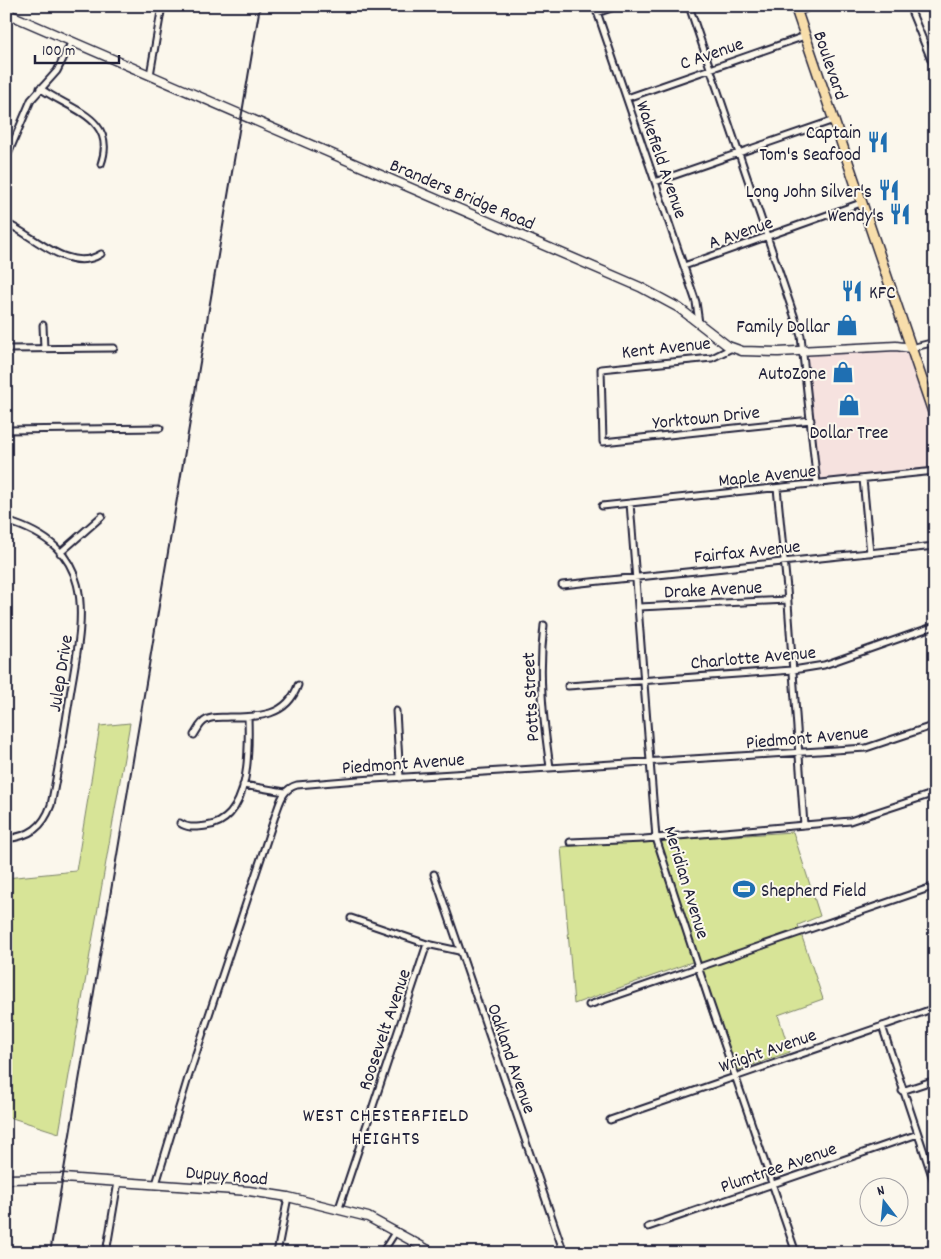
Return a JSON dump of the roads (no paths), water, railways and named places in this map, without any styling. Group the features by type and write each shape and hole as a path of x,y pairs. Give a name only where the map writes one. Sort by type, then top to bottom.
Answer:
{"main road":[{"path":"796,8 808,6"},
{"name":"Boulevard","path":"796,8 935,418"}],"street":[{"path":"150,76 162,6"},
{"name":"Wakefield Avenue","path":"595,6 698,308 699,323"},
{"path":"598,13 618,6"},
{"path":"689,6 799,328 804,350 818,484"},
{"path":"909,6 932,55 935,69"},
{"name":"Branders Bridge Road","path":"6,13 657,295 732,348 750,352 896,346 911,348"},
{"name":"C Avenue","path":"627,98 805,36"},
{"path":"6,159 28,105 40,88 57,71 72,41"},
{"path":"40,88 51,97 85,114 95,122 104,144 101,164"},
{"path":"655,182 834,120"},
{"name":"A Avenue","path":"684,266 861,203"},
{"path":"6,223 52,250 76,260 87,260 101,254"},
{"path":"43,325 44,349"},
{"path":"911,348 935,342"},
{"path":"6,349 114,348"},
{"name":"Kent Avenue","path":"604,442 601,368 712,358 732,348"},
{"name":"Yorktown Drive","path":"604,442 811,420"},
{"path":"6,430 160,428"},
{"name":"Maple Avenue","path":"602,506 935,471"},
{"path":"862,479 870,553"},
{"path":"777,488 788,600 804,825"},
{"name":"Meridian Avenue","path":"630,503 656,838 796,1253"},
{"path":"60,553 102,516"},
{"name":"Julep Drive","path":"6,521 39,534 60,553 77,580 82,616 55,789 48,814 39,827 28,834 6,839"},
{"name":"Fairfax Avenue","path":"562,584 935,546"},
{"name":"Drake Avenue","path":"639,606 788,600"},
{"name":"Potts Street","path":"544,625 540,658 541,705 550,767"},
{"name":"Charlotte Avenue","path":"568,686 793,670 824,665 935,626"},
{"path":"194,735 200,724 212,718 248,717 276,713 282,710 290,701 298,685"},
{"path":"396,711 400,778"},
{"path":"180,823 191,828 223,821 233,809 243,785 249,760 248,717"},
{"name":"Piedmont Avenue","path":"285,792 297,786 400,778 866,748 935,725"},
{"path":"156,1184 188,1078 285,792 243,785"},
{"path":"570,842 656,838 850,821 935,794"},
{"name":"Oakland Avenue","path":"434,874 459,952 564,1253"},
{"path":"589,1005 935,886"},
{"path":"351,918 428,944 459,952"},
{"name":"Roosevelt Avenue","path":"339,1208 428,944"},
{"name":"Wright Avenue","path":"610,1120 935,1008"},
{"path":"882,1026 902,1091 935,1185"},
{"path":"902,1091 935,1080"},
{"name":"Plumtree Avenue","path":"648,1227 918,1134"},
{"name":"Dupuy Road","path":"6,1179 60,1178 156,1184 250,1191 288,1197 339,1208 368,1217 434,1253"},
{"path":"106,1253 118,1182"},
{"path":"277,1253 288,1197"},
{"path":"382,1253 396,1231"},
{"path":"924,1253 935,1249"}],"railway":[{"path":"50,1253 260,6"}],"place":[{"name":"Captain Tom's Seafood","path":"878,142"},
{"name":"Long John Silver's","path":"889,190"},
{"name":"Wendy's","path":"900,214"},
{"name":"KFC","path":"852,291"},
{"name":"Family Dollar","path":"847,325"},
{"name":"AutoZone","path":"843,372"},
{"name":"Dollar Tree","path":"849,405"},
{"name":"Shepherd Field","path":"744,889"}],"district":[{"name":"WEST CHESTERFIELD HEIGHTS","path":"386,1126"}]}
